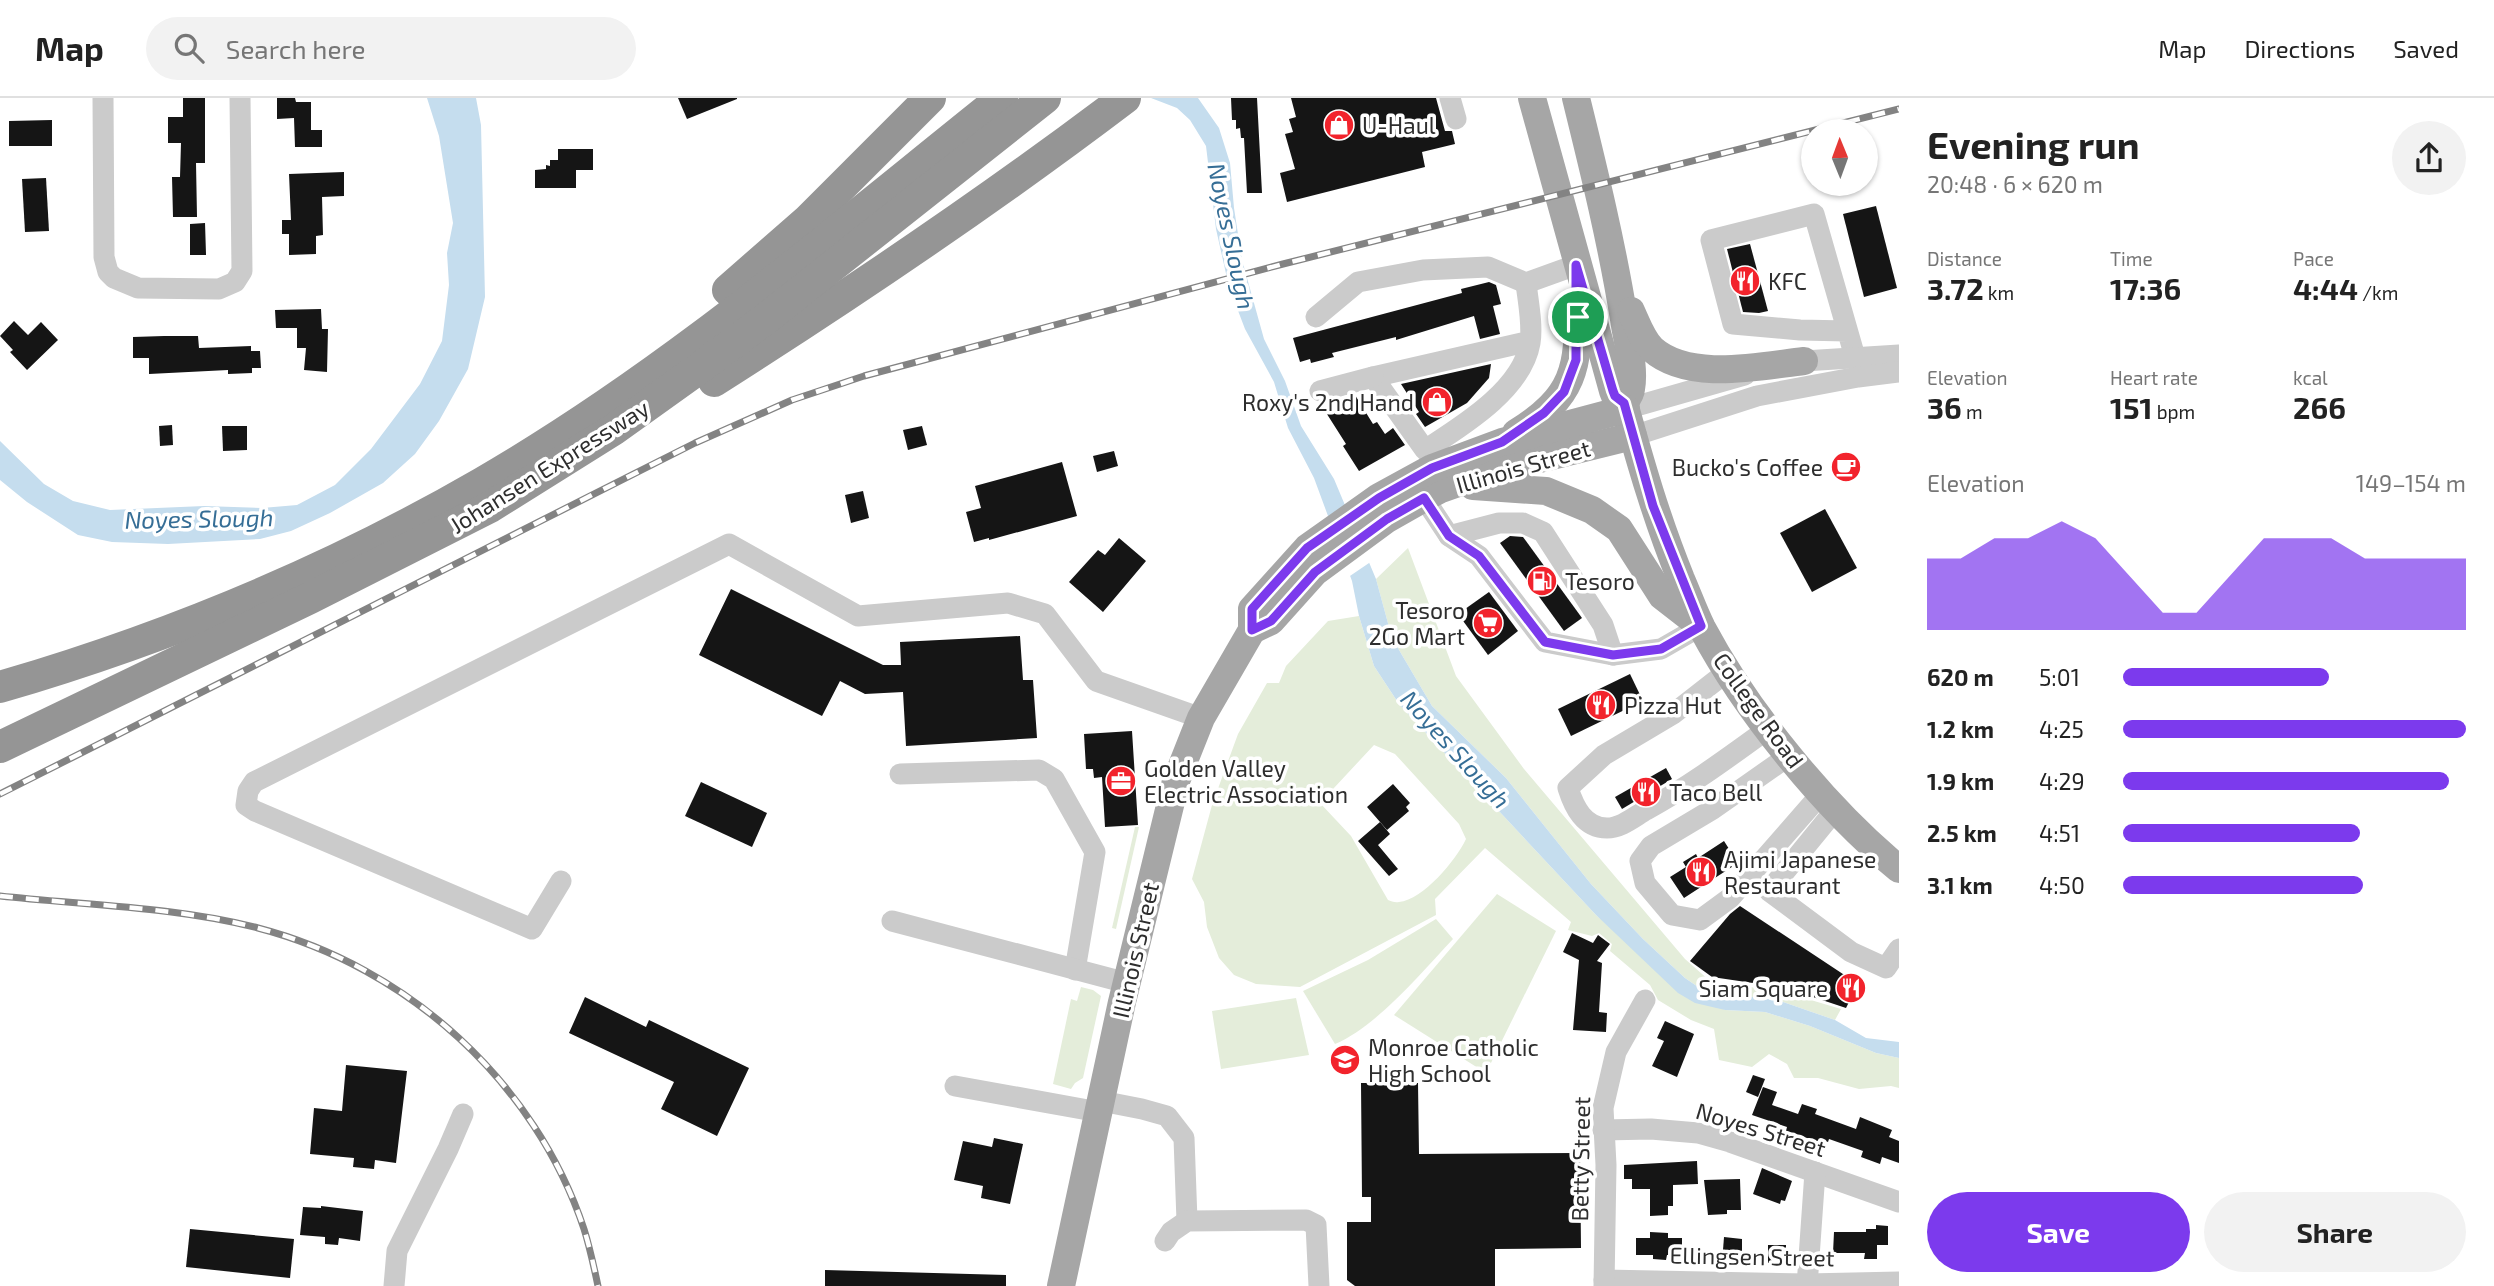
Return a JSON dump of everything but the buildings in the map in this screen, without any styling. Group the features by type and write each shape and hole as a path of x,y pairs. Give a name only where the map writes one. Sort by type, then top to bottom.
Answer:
{"highway":[{"path":"605,405 698,317 808,220 930,98"},
{"name":"Johansen Expressway","path":"0,687 217,613 357,550 483,482 605,405 702,335 1002,98"},
{"name":"Johansen Expressway","path":"0,747 310,598 490,507 613,430 701,368 1045,98"},
{"path":"490,507 650,422 853,292 1049,156 1120,102"}],"main road":[{"name":"College Road","path":"1532,98 1613,391 1628,416 1653,506 1701,626 1728,671 1790,755 1829,801 1899,869"},
{"name":"College Road","path":"1576,98 1598,184 1618,285 1629,357 1631,390 1628,416"},
{"path":"1502,442 1544,413 1564,392 1572,375 1578,341 1576,265"},
{"path":"1618,285 1644,340 1659,354 1675,361 1720,370 1804,361"},
{"name":"Illinois Street","path":"1061,1286 1127,983 1176,781 1201,718 1252,630 1252,609 1311,560 1437,468 1502,442 1628,416"},
{"name":"Illinois Street","path":"1437,468 1495,470 1628,416"},
{"path":"1437,468 1501,486 1545,491 1592,510 1619,529 1662,596 1701,626"},
{"name":"Illinois Street","path":"1383,508 1424,498 1437,468"}],"street":[{"path":"103,98 104,257 108,272 114,278 138,288 219,289 234,282 242,271 244,261 240,98"},
{"path":"1450,98 1456,119"},
{"path":"1847,331 1732,324 1711,240 1814,214 1855,357"},
{"path":"1316,317 1358,282 1423,270 1488,267 1526,283 1576,265"},
{"path":"1373,377 1437,468 1467,423 1497,396 1523,365 1530,341 1526,283"},
{"path":"1320,391 1530,341"},
{"path":"1628,416 1804,361 1899,355"},
{"path":"1628,416 1899,372"},
{"path":"1424,498 1449,536 1479,556 1545,642 1613,655 1661,649 1701,626"},
{"path":"1449,536 1499,523 1523,523 1543,532 1603,625 1613,655"},
{"path":"561,881 532,929 255,811 246,805 248,791 254,782 729,544 859,616 1008,603 1045,614 1096,681 1201,718"},
{"path":"1728,671 1673,714 1604,755 1568,788 1574,806 1593,825 1605,828 1620,826 1687,786 1769,728"},
{"path":"1790,755 1713,809 1651,846 1640,861 1645,883 1672,915 1700,920 1730,898 1829,801"},
{"path":"900,774 1039,771 1054,779 1095,852 1075,970"},
{"path":"1829,801 1769,891 1851,952 1886,968 1899,948"},
{"path":"892,921 1127,983"},
{"name":"Betty Street","path":"1604,1283 1606,1165 1603,1108 1616,1052 1644,1000"},
{"path":"955,1086 1100,1107 1142,1109 1167,1116 1184,1138 1187,1221"},
{"path":"394,1286 397,1251 463,1114"},
{"name":"Noyes Street","path":"1603,1130 1651,1129 1698,1133 1899,1202"},
{"path":"1807,1285 1815,1172"},
{"path":"1165,1241 1171,1232 1187,1221 1306,1220 1316,1225 1319,1286"},
{"name":"Ellingsen Street","path":"1604,1283 1807,1285 1899,1282"}],"green space":[{"path":"1408,548 1456,676 1524,769 1685,959 1710,981 1784,992 1841,1009 1835,1020 1777,1000 1704,991 1685,978 1643,939 1591,884 1506,778 1432,706 1392,638 1376,579"},
{"path":"1359,616 1374,666 1399,704 1596,915 1626,941 1725,1010 1765,1012 1810,1026 1876,1053 1899,1058 1899,1088 1891,1086 1859,1089 1818,1078 1794,1078 1787,1064 1769,1054 1752,1067 1719,1060 1714,1029 1691,1020 1658,1000 1650,985 1610,951 1612,944 1599,933 1592,936 1568,930 1571,922 1485,848 1435,899 1436,915 1300,987 1256,984 1234,975 1219,958 1207,927 1204,902 1192,879 1212,805 1238,734 1267,683 1279,683 1286,666 1328,621","holes":["1374,745 1395,754 1459,824 1466,839 1438,878 1418,894 1398,902 1388,900 1351,836 1320,803"]},
{"path":"1135,827 1139,827 1116,929 1112,928"},
{"path":"1497,894 1556,931 1486,1073 1394,1015"},
{"path":"1436,919 1453,939 1382,1012 1351,1036 1335,1044 1303,991 1368,960"},
{"path":"1081,987 1093,990 1101,996 1083,1078 1071,1089 1053,1084 1071,999 1077,1001"},
{"path":"1296,998 1309,1055 1221,1069 1212,1011"}],"water":[{"name":"Noyes Slough","path":"427,98 476,98 481,125 485,297 468,369 439,421 415,454 383,483 291,531 260,539 168,544 112,542 78,535 27,502 0,480 0,441 44,484 73,501 110,510 297,505 335,485 371,449 420,384 442,341 449,285 447,253 453,223 439,136"},
{"name":"Noyes Slough","path":"1151,98 1198,98 1219,128 1230,163 1242,260 1264,339 1285,381 1301,426 1334,479 1376,579 1392,638 1432,706 1506,778 1591,884 1643,939 1685,978 1704,991 1777,1000 1835,1020 1866,1038 1899,1042 1899,1058 1876,1053 1810,1026 1765,1012 1725,1010 1695,1003 1678,993 1596,915 1399,704 1374,666 1352,581 1314,478 1288,428 1274,382 1245,329 1229,287 1216,229 1206,146 1190,120 1177,108"}],"pier":[{"path":"1348,504 1372,561 1347,578 1325,520"}],"railway":[{"path":"0,794 695,443 792,400 864,376 1283,264 1899,109"},
{"path":"0,896 196,915 258,928 313,946 365,971 414,1002 459,1038 499,1079 533,1125 562,1175 584,1229 598,1286"}],"place":[{"name":"U-Haul","path":"1339,125"},
{"name":"KFC","path":"1745,281"},
{"name":"Roxy's 2nd Hand","path":"1437,402"},
{"name":"Bucko's Coffee","path":"1846,467"},
{"name":"Tesoro","path":"1542,581"},
{"name":"Tesoro 2Go Mart","path":"1488,623"},
{"name":"Pizza Hut","path":"1601,705"},
{"name":"Golden Valley Electric Association","path":"1121,781"},
{"name":"Taco Bell","path":"1646,792"},
{"name":"Ajimi Japanese Restaurant","path":"1701,872"},
{"name":"Siam Square","path":"1851,988"},
{"name":"Monroe Catholic High School","path":"1345,1060"}],"route":[{"path":"1576,265 1613,391 1624,403 1653,506 1701,626 1661,649 1613,655 1545,642 1479,556 1449,536 1424,498 1387,519 1315,572 1271,621 1252,630 1252,609 1307,548 1379,498 1432,468 1502,442 1544,413 1564,392 1572,375 1578,341 1578,317 1576,265"}]}
